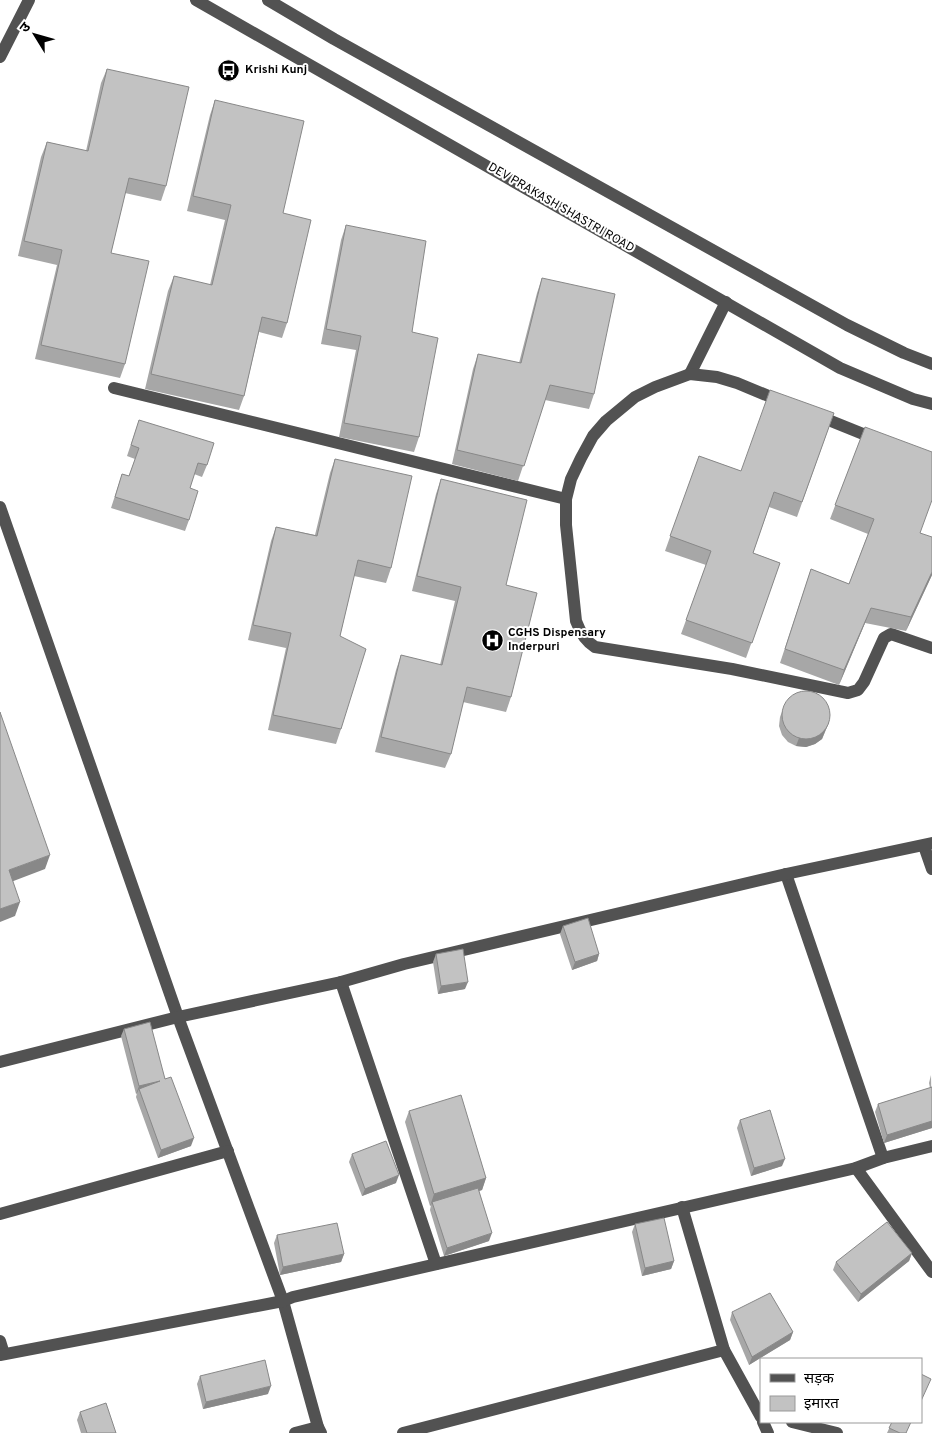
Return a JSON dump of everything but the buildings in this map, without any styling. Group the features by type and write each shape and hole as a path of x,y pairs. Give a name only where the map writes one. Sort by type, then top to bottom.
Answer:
{"street":[{"path":"0,57 29,0"},
{"name":"DEV PRAKASH SHASTRI ROAD","path":"196,0 840,368 913,399 932,404"},
{"path":"268,0 343,44 847,325 904,353 932,364"},
{"path":"690,374 726,302"},
{"path":"888,444 717,377 690,374 655,387 635,397 606,421 593,436 571,478 566,499 566,525 576,621 580,632 588,643 596,647 732,668 848,693 858,690 864,682 887,635 891,634 932,648"},
{"path":"114,388 566,499"},
{"path":"0,507 178,1017 283,1301 319,1430 295,1433"},
{"path":"0,1062 178,1017 341,982 404,964 786,874 928,845 932,869"},
{"path":"786,874 883,1158"},
{"path":"341,982 436,1264"},
{"path":"0,1341 2,1354 283,1301 293,1297 856,1168 883,1158 932,1146"},
{"path":"0,1214 228,1151"},
{"path":"856,1168 932,1272"},
{"path":"682,1207 724,1350 760,1414"},
{"path":"403,1433 724,1350"},
{"path":"796,1423 837,1433"}],"place":[{"name":"Krishi Kunj","path":"229,70"},
{"name":"CGHS Dispensary Inderpuri","path":"492,640"}]}
